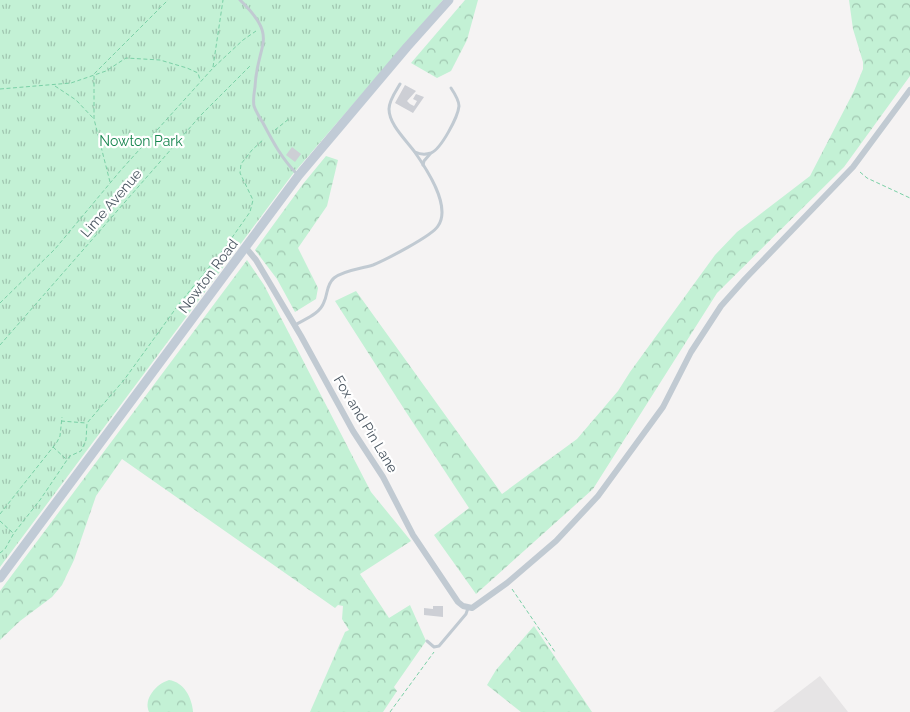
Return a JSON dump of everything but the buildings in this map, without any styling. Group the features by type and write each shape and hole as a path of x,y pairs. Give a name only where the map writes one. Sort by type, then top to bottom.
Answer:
{"street":[{"name":"Nowton Road","path":"0,578 246,248 298,175 449,0"},
{"path":"468,608 472,608 504,585 556,541 598,496 662,407 691,352 721,306 853,167 910,90"},
{"name":"Fox and Pin Lane","path":"246,248 256,260 353,431 383,477 413,535 458,602 468,608"}],"lane":[{"path":"240,0 252,12 262,27 264,39 255,81 254,105 269,135 287,164 298,175"},
{"path":"294,325 315,314 322,307 328,288 334,278 343,273 374,265 431,232 438,226 442,218 442,202 415,152 392,120 389,108 400,84"},
{"path":"423,166 424,161 439,147 457,114 459,105 451,88"},
{"path":"415,152 430,154"},
{"path":"427,641 434,647 439,646 466,614 468,608"}],"path":[{"path":"110,183 94,119 94,74 168,0"},
{"path":"212,68 222,0"},
{"path":"0,303 54,249 212,68 243,40 262,27"},
{"name":"Lime Avenue","path":"0,345 201,115 261,56"},
{"path":"0,89 71,83 106,71 126,58 160,60 187,68 198,73 200,81"},
{"path":"53,84 76,100 94,119"},
{"path":"0,553 5,549 66,460 81,451 86,440 87,423 124,380 250,212 253,200 240,173 241,164 252,150 290,118"},
{"path":"853,167 867,178 910,198"},
{"path":"0,514 53,447 60,436 62,417"},
{"path":"61,421 87,423"},
{"path":"53,447 66,460"},
{"path":"0,521 14,534"},
{"path":"504,585 510,587 555,652"},
{"path":"390,712 439,646"}],"shaded area":[{"path":"820,676 848,712 773,712"}],"green space":[{"name":"Nowton Park","path":"0,0 443,0 292,175 0,567"},
{"path":"465,0 478,0 467,40 451,71 437,78 411,63"},
{"path":"849,0 910,0 910,76 844,167 717,293 593,489 476,594 434,535 469,508 335,301 356,291 502,494 577,439 618,391 715,255 737,232 810,176 854,91 863,69 863,62 853,29"},
{"path":"326,156 338,160 327,206 298,248 318,288 316,299 295,312 277,279 255,250"},
{"path":"247,260 264,285 371,492 411,541 360,574 389,618 410,605 426,641 394,687 397,691 383,712 310,712 345,632 349,630 342,619 343,606 338,605 335,608 122,459 96,496 74,560 62,585 52,597 20,621 0,640 0,591"},
{"path":"534,626 592,712 521,712 487,685 496,670"},
{"path":"169,680 183,687 191,701 193,712 149,712 149,697 155,688"}]}
